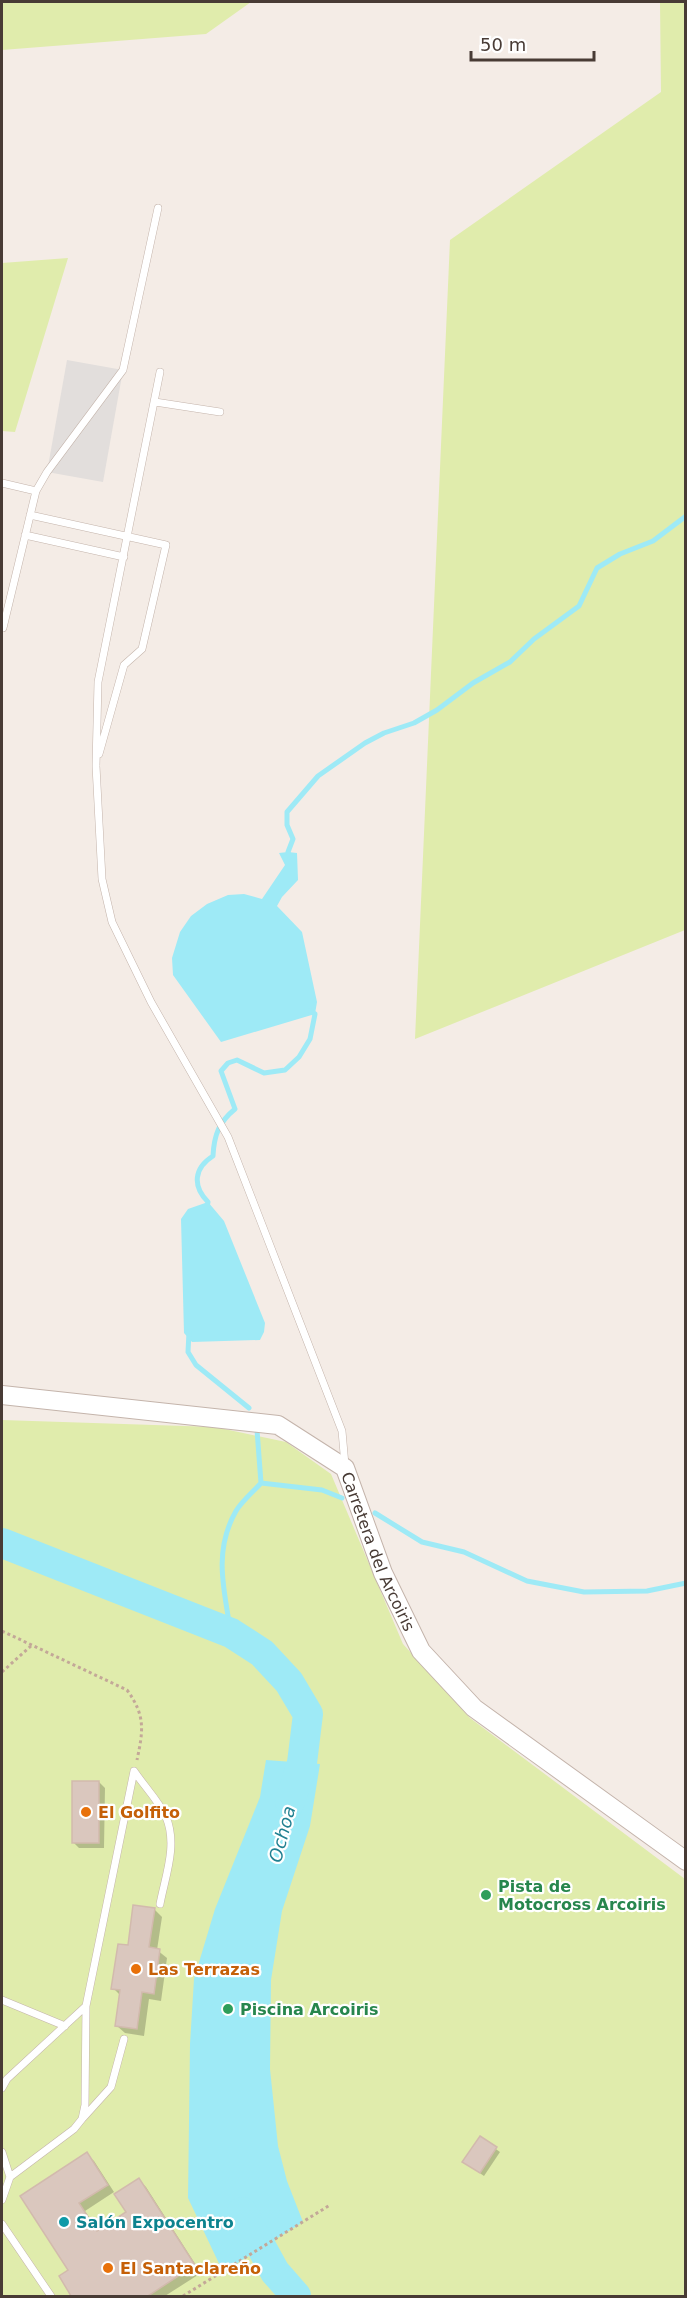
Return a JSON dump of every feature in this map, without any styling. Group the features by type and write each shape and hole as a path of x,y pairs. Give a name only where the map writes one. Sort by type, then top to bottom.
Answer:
{"street":[{"name":"Carretera del Arcoiris","path":"2,1395 278,1425 345,1468 383,1573 421,1651 474,1708 686,1861"}],"lane":[{"path":"3,628 36,491 46,472 123,370 158,208"},
{"path":"160,372 98,682 96,765 102,879 112,922 151,1002 227,1134 342,1431 345,1468"},
{"path":"155,402 220,412"},
{"path":"2,483 36,491"},
{"path":"30,515 166,545 142,649 124,665 96,765"},
{"path":"25,535 124,557"},
{"path":"134,1771 166,1816 171,1833 172,1848 160,1904"},
{"path":"82,2120 85,2105 86,2006 134,1771"},
{"path":"2,2000 65,2026"},
{"path":"2,2088 7,2079 86,2006"},
{"path":"2,2200 10,2177 74,2129 111,2087 124,2039"},
{"path":"2,2152 10,2177"},
{"path":"2,2224 51,2296"}],"path":[{"path":"2,1631 127,1690 136,1702 142,1720 142,1735 134,1771"},
{"path":"2,1672 31,1646"},
{"path":"183,2296 330,2205"}],"green space":[{"path":"2,2 251,2 206,34 2,50"},
{"path":"660,2 686,2 685,930 415,1039 450,240 661,92"},
{"path":"68,258 15,432 2,431 2,263"},
{"path":"2,1420 215,1427 286,1442 331,1474 403,1644 470,1718 685,1879 685,2296 2,2296"}],"shaded area":[{"path":"67,360 123,370 103,482 47,472"}],"water":[{"path":"279,853 297,853 298,880 277,906 302,932 317,1002 315,1014 221,1042 173,975 172,958 180,932 191,916 207,904 228,895 244,894 262,899 285,865"},
{"path":"208,1202 224,1221 265,1323 260,1340 192,1342 184,1333 181,1219 188,1209"},
{"path":"266,1760 320,1764 310,1826 282,1911 271,1980 270,2069 278,2146 287,2181 303,2222 223,2272 188,2198 190,2044 194,1979 215,1909 260,1797"}],"building":[{"name":"El Golfito","path":"72,1781 99,1781 99,1843 72,1843"},
{"name":"Las Terrazas","path":"133,1905 155,1908 149,1947 160,1949 154,1994 142,1992 137,2029 115,2026 120,1990 111,1989 118,1944 128,1945"},
{"path":"480,2136 497,2147 480,2173 462,2162"},
{"name":"Salón Expocentro","path":"87,2152 108,2185 79,2203 97,2231 126,2212 114,2194 139,2178 195,2265 148,2296 71,2296 59,2276 68,2270 20,2196"}],"waterway":[{"path":"290,857 288,852 293,839 287,825 287,812 318,776 365,743 384,733 414,723 437,710 473,683 510,662 534,639 579,606 597,568 620,554 653,541 686,516"},
{"path":"207,1207 208,1202 199,1190 197,1178 202,1166 213,1156 218,1129 235,1109 221,1071 228,1063 237,1060 264,1073 285,1070 299,1057 310,1039 315,1014 310,1011"},
{"path":"189,1332 188,1352 196,1365 249,1408"},
{"path":"257,1430 261,1483"},
{"path":"231,1633 223,1586 222,1556 229,1526 241,1504 261,1483 322,1490 342,1498"},
{"path":"375,1513 422,1542 464,1552 527,1581 584,1592 647,1591 686,1583"},
{"name":"Ochoa","path":"2,1543 231,1633 262,1653 289,1682 308,1714 302,1763 290,1802"},
{"name":"Ochoa","path":"242,2212 275,2272 296,2296"}],"place":[{"name":"El Golfito","path":"86,1812"},
{"name":"Pista de Motocross Arcoiris","path":"486,1895"},
{"name":"Las Terrazas","path":"136,1969"},
{"name":"Piscina Arcoiris","path":"228,2009"},
{"name":"Salón Expocentro","path":"64,2222"},
{"name":"El Santaclareño","path":"108,2268"}]}
